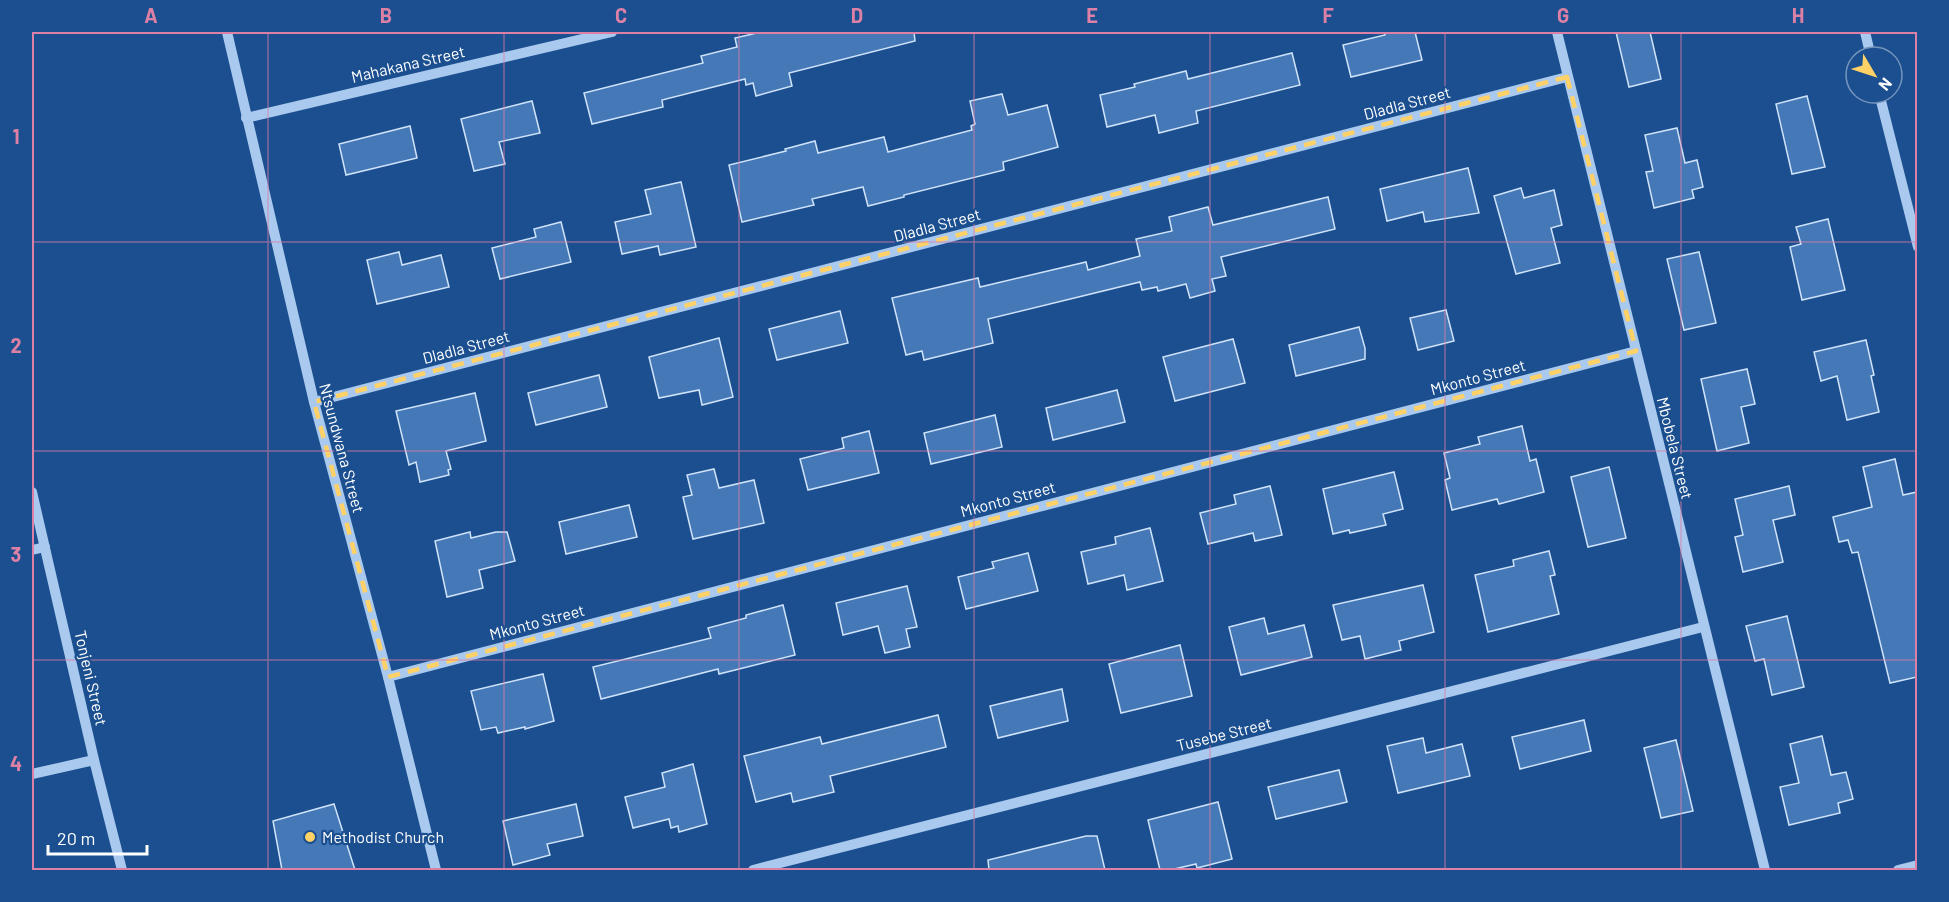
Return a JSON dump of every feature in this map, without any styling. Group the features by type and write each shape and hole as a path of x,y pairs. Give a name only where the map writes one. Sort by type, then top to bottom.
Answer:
{"street":[{"name":"Ntsundwana Street","path":"227,32 314,402 388,676 436,870"},
{"name":"Mahakana Street","path":"246,118 612,32"},
{"name":"Mbobela Street","path":"1557,32 1765,870"},
{"name":"Dladla Street","path":"314,402 1567,77"},
{"path":"1883,105 1917,247"},
{"name":"Mkonto Street","path":"388,676 1635,351"},
{"name":"Tonjeni Street","path":"32,492 122,870"},
{"path":"32,550 45,547"},
{"name":"Tusebe Street","path":"753,870 1703,627"},
{"path":"32,774 94,760"},
{"path":"1898,870 1917,865"}],"highlighted area":[{"path":"1567,77 1636,351 388,677 314,402"}],"building":[{"path":"761,32 914,32 915,41 789,73 792,86 756,96 753,83 746,85 745,79 662,100 663,107 592,124 584,93 703,63 701,56 737,47 735,38"},
{"path":"1385,32 1415,32 1422,60 1351,77 1343,45 1385,35"},
{"path":"1616,32 1650,32 1661,79 1629,87"},
{"path":"1292,53 1300,85 1196,111 1198,123 1159,133 1155,115 1107,127 1100,95 1186,71 1188,79"},
{"path":"1002,94 1008,115 1047,105 1058,147 1003,162 1004,170 868,206 863,187 812,199 814,205 742,222 729,165 786,151 785,149 815,141 818,153 884,137 888,152 972,130 971,126 975,124 970,101"},
{"path":"1807,96 1825,167 1792,174 1776,104"},
{"path":"532,101 540,133 499,142 505,164 474,171 461,119"},
{"path":"410,126 417,158 346,175 339,144"},
{"path":"1677,128 1685,163 1697,160 1703,187 1692,190 1694,198 1654,208 1646,172 1653,171 1645,135"},
{"path":"1468,168 1479,213 1425,222 1423,212 1387,221 1380,189"},
{"path":"681,182 696,247 660,255 658,246 622,254 615,222 651,214 645,190"},
{"path":"1521,188 1524,198 1554,190 1562,225 1551,228 1560,263 1516,274 1494,196"},
{"path":"1328,197 1335,229 1221,257 1226,276 1212,279 1215,291 1190,298 1186,284 1158,291 1157,287 1142,290 1140,282 988,319 993,343 924,360 922,351 906,355 892,298 978,278 980,287 1086,262 1088,270 1140,256 1136,239 1172,231 1169,217 1208,207 1213,225"},
{"path":"1828,219 1845,290 1802,300 1790,247 1801,244 1796,227"},
{"path":"561,222 571,262 500,279 492,248 536,237 534,229"},
{"path":"399,252 402,265 441,255 449,287 377,304 367,260"},
{"path":"1699,252 1716,323 1684,330 1667,259"},
{"path":"1446,310 1454,341 1418,350 1410,318"},
{"path":"840,311 848,343 777,360 769,329"},
{"path":"1359,327 1365,348 1365,359 1296,376 1289,345"},
{"path":"719,338 733,397 702,405 699,390 659,398 649,357"},
{"path":"1233,339 1245,383 1175,401 1163,357"},
{"path":"1866,340 1879,412 1847,420 1837,376 1821,381 1814,352"},
{"path":"1747,369 1755,404 1741,407 1749,443 1717,451 1701,379"},
{"path":"599,375 607,407 536,425 528,393"},
{"path":"1117,390 1125,422 1053,440 1046,408"},
{"path":"475,393 486,441 446,451 451,469 448,470 449,475 420,482 416,462 409,465 396,411"},
{"path":"995,415 1002,447 931,464 924,433"},
{"path":"1522,426 1530,461 1536,459 1544,492 1499,504 1497,499 1452,510 1445,480 1450,478 1444,453 1480,444 1478,437"},
{"path":"869,431 879,473 808,490 800,459 844,448 842,438"},
{"path":"1895,459 1903,495 1917,492 1917,677 1890,683 1858,552 1852,553 1848,540 1839,542 1833,517 1872,507 1863,467"},
{"path":"1609,467 1626,538 1588,547 1571,477"},
{"path":"714,469 719,488 754,480 764,523 693,539 683,497 692,495 687,475"},
{"path":"1394,472 1403,509 1383,514 1386,525 1350,533 1349,530 1333,534 1323,489"},
{"path":"1270,486 1282,535 1255,541 1253,533 1208,544 1200,513 1236,504 1234,495"},
{"path":"1789,486 1795,515 1773,520 1783,562 1743,572 1735,537 1743,535 1735,499"},
{"path":"629,505 637,537 566,554 559,522"},
{"path":"1150,528 1163,581 1127,590 1124,575 1088,584 1081,552 1116,544 1115,537"},
{"path":"470,532 471,538 496,532 507,532 515,561 479,570 483,588 447,597 435,541"},
{"path":"1549,551 1555,575 1550,576 1559,614 1488,632 1475,575 1514,566 1513,560"},
{"path":"1028,553 1038,591 966,609 958,577 994,568 992,562"},
{"path":"1423,585 1434,632 1399,641 1401,650 1365,659 1360,636 1342,640 1333,605"},
{"path":"907,586 917,627 906,629 910,647 885,653 878,626 843,635 836,603"},
{"path":"783,605 795,655 719,674 718,669 601,699 593,667 711,638 708,628"},
{"path":"1787,616 1804,687 1772,695 1764,659 1755,661 1746,626"},
{"path":"1264,618 1268,634 1304,625 1312,657 1241,675 1229,627"},
{"path":"1180,645 1192,696 1121,713 1109,664"},
{"path":"543,674 554,721 498,733 496,727 481,730 471,691"},
{"path":"1062,689 1068,721 998,738 990,706"},
{"path":"938,715 946,747 830,776 834,792 793,802 791,793 756,802 744,756 820,737 822,744"},
{"path":"1584,720 1591,751 1520,769 1512,737"},
{"path":"1822,736 1831,775 1846,772 1853,799 1838,803 1840,813 1789,825 1780,787 1799,783 1790,744"},
{"path":"1423,738 1426,753 1462,744 1470,776 1398,793 1387,746"},
{"path":"1676,740 1693,811 1661,818 1644,748"},
{"path":"693,764 707,824 679,832 678,826 671,828 669,819 633,828 625,797 665,787 662,773"},
{"path":"1339,770 1347,802 1276,819 1268,787"},
{"path":"1218,802 1232,859 1197,868 1196,864 1160,870 1148,820"},
{"name":"Methodist Church","path":"334,804 355,870 282,870 273,821"},
{"path":"576,804 583,836 547,844 550,855 513,865 503,821"},
{"path":"1086,836 1097,836 1105,870 989,870 988,860"}],"place":[{"name":"Methodist Church","path":"310,837"}]}
